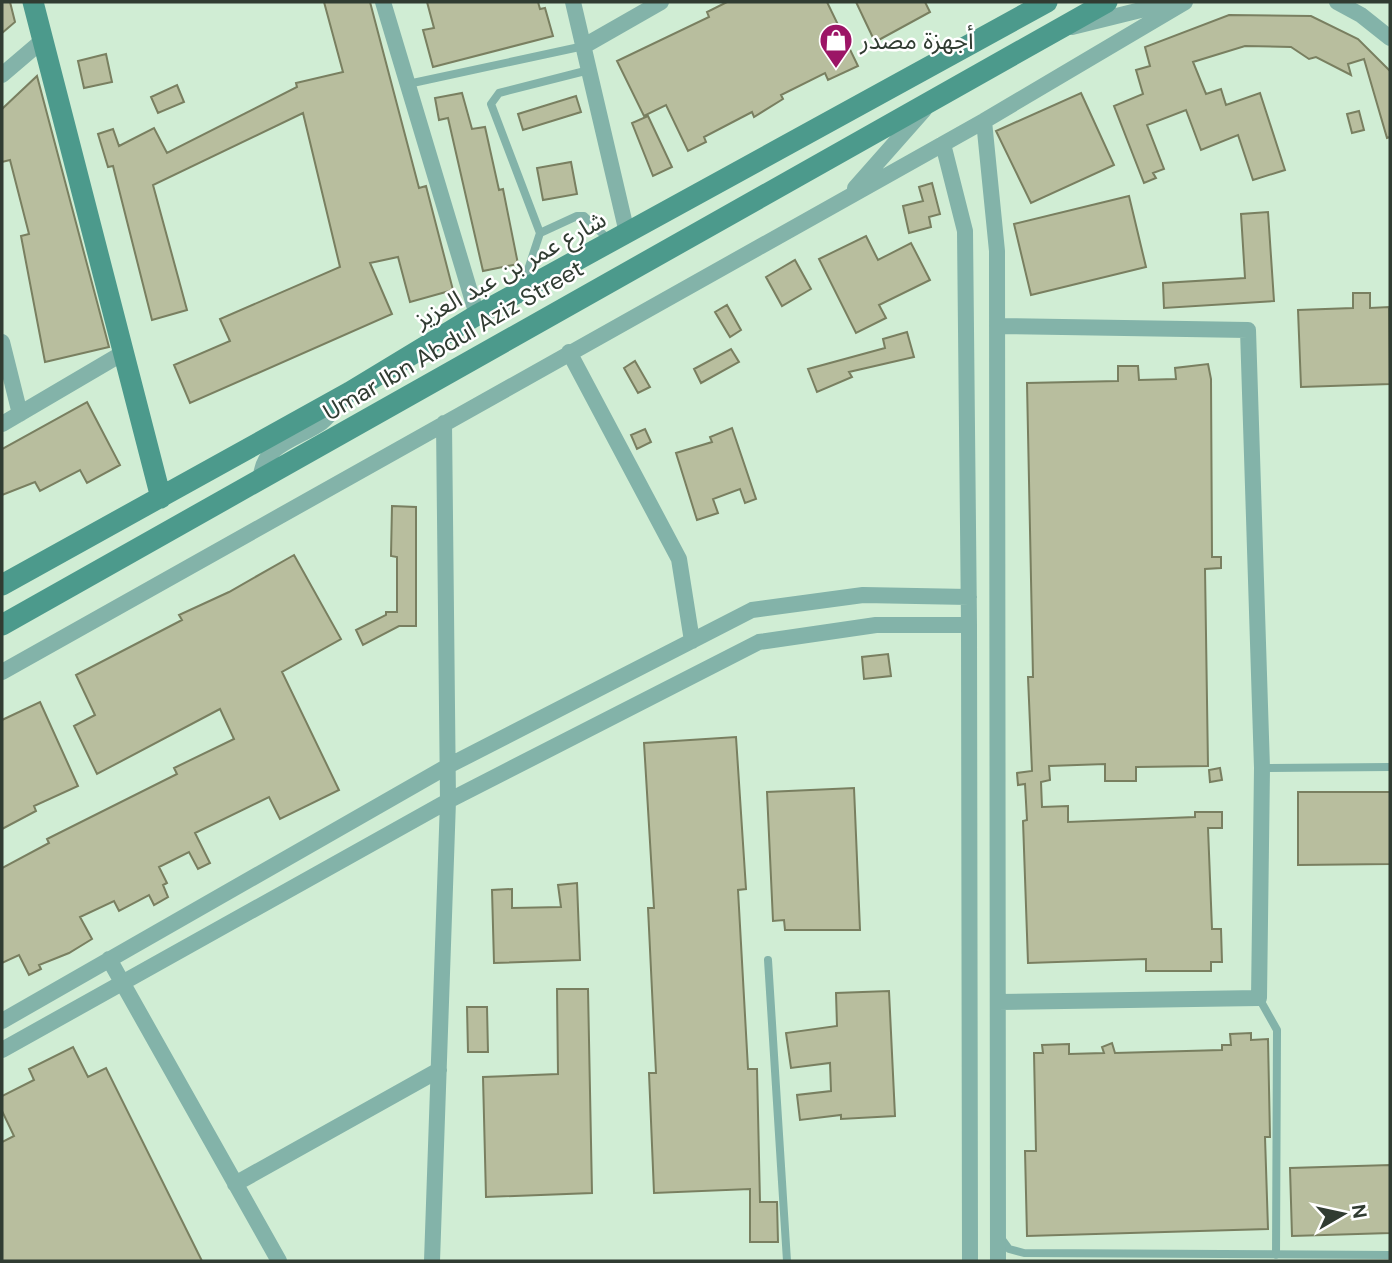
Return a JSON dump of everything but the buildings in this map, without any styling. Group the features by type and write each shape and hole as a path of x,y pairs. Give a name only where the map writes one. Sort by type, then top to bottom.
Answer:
{"main road":[{"path":"33,2 161,498"},
{"path":"969,80 1000,51 1045,25 1051,16 1047,2"},
{"name":"شارع عمر بن عبد العزيز","path":"2,585 349,392 477,315 1047,2"},
{"path":"931,102 1107,2"},
{"name":"Umar Ibn Abdul Aziz Street","path":"2,625 931,102"}],"street":[{"path":"383,2 477,315"},
{"path":"573,2 589,70 619,237"},
{"path":"584,46 661,2"},
{"path":"1053,32 1173,2"},
{"path":"2,673 984,121 1185,2"},
{"path":"1337,2 1362,15 1390,38"},
{"path":"2,75 43,40"},
{"path":"849,195 931,102"},
{"path":"984,121 997,251 998,1261"},
{"path":"943,144 965,231 970,625 970,1261"},
{"path":"997,326 1248,330 1262,768 1259,998 998,1002"},
{"path":"2,342 20,414"},
{"path":"569,352 679,559 692,641"},
{"path":"2,424 123,353"},
{"path":"261,479 261,466 274,449 323,421 349,392"},
{"path":"432,1261 448,801 444,424"},
{"path":"2,1021 448,766 752,610 863,595 969,597"},
{"path":"2,1050 448,801 759,642 876,625 970,625"},
{"path":"109,959 279,1261"},
{"path":"235,1184 439,1070"}],"lane":[{"path":"408,84 584,46"},
{"path":"521,291 540,233 491,104 499,93 589,70"},
{"path":"540,233 577,215 592,220 619,237"},
{"path":"1262,768 1390,767"},
{"path":"768,960 787,1261"},
{"path":"1259,998 1277,1030 1276,1255"},
{"path":"998,1226 1004,1245 1016,1252 1104,1258 1390,1255"}],"place":[{"name":"أجهزة مصدر","path":"836,70"}]}
